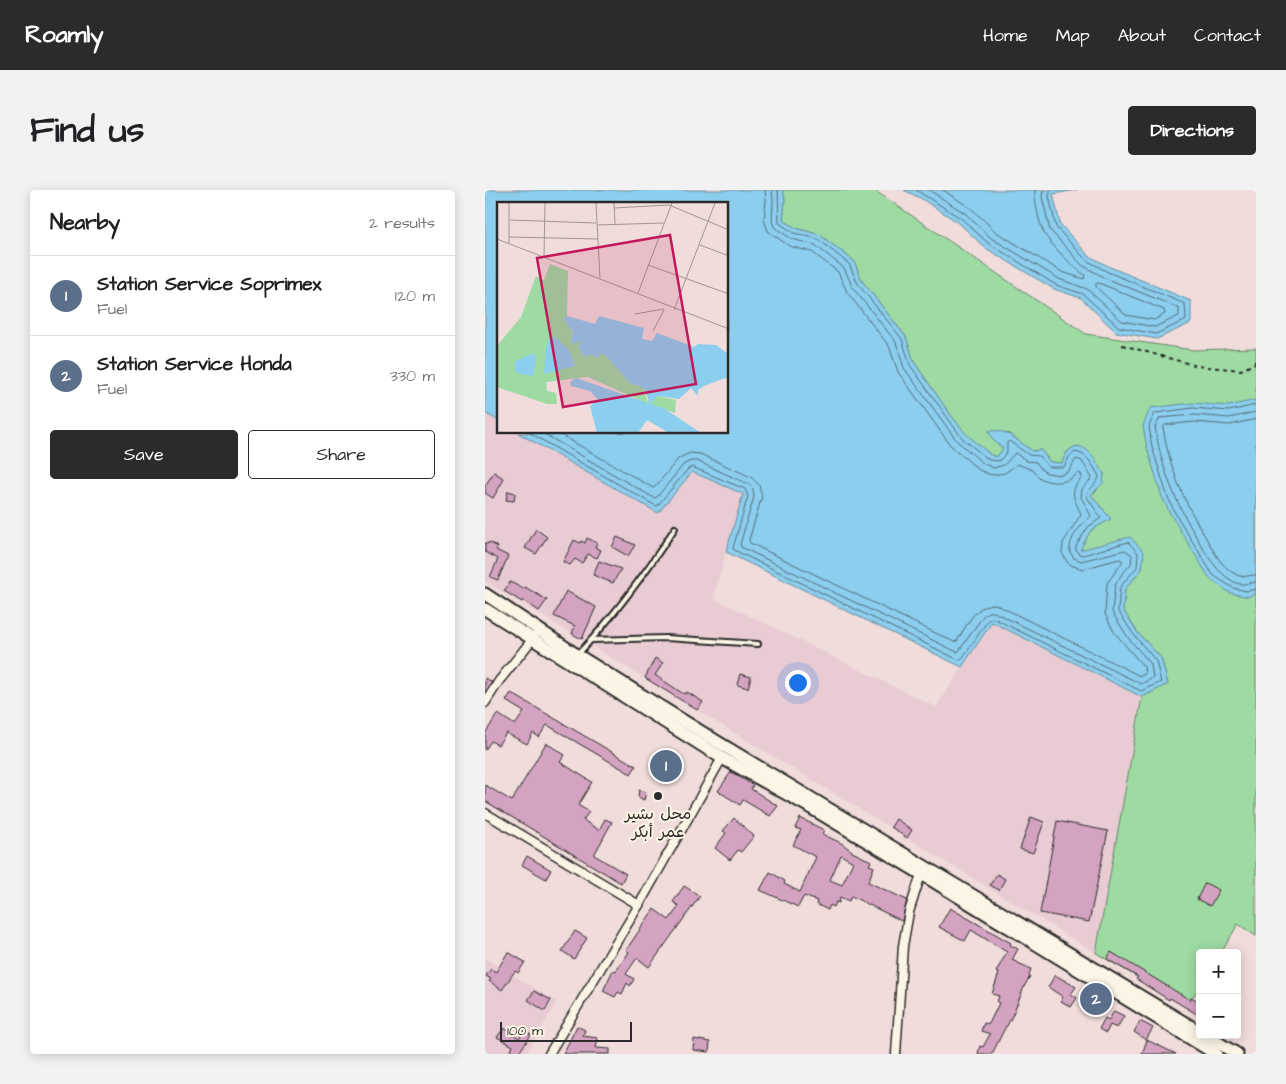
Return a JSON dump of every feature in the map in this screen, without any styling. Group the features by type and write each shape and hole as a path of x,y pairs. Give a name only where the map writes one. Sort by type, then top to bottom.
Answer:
{"main road":[{"path":"485,594 537,634 722,758 922,870 1196,1030"},
{"path":"485,609 577,655 1216,1054"},
{"path":"1212,1039 1237,1054"}],"street":[{"path":"485,703 499,681 537,634"},
{"path":"549,1054 639,905 722,758"},
{"path":"485,813 639,905"},
{"path":"896,1054 903,946 909,912 922,870"}],"lane":[{"path":"577,655 607,623 646,572 675,528"},
{"path":"591,640 666,638 758,644"}],"path":[{"path":"1122,345 1197,366 1241,370 1254,364 1256,359"}],"shaded area":[{"path":"485,413 497,420 497,434 520,434 658,513 692,472 743,494 713,598 936,707 992,622 1142,697 1096,953 485,581"},
{"path":"485,958 557,1002 526,1054 485,1054"}],"green space":[{"path":"783,190 874,190 1086,334 1193,350 1256,348 1256,936 1238,924 1223,949 1196,949 1196,992 1187,1006 1096,953 1142,697 1168,684 1161,658 1138,633 1123,610 1125,589 1142,569 1096,546 1079,551 1091,530 1110,519 1091,495 1097,490 1104,474 1098,465 1078,446 1067,452 1062,463 1050,462 1041,450 1032,451 1008,433 994,441 1004,448 997,457 991,455 965,434 914,362 906,337 862,281 854,261 820,235 796,228 783,220 785,200"}],"water":[{"path":"485,190 783,190 785,200 783,220 796,228 820,235 854,261 862,281 906,337 914,362 966,434 991,455 997,457 1003,448 994,441 988,431 1001,431 1017,439 1032,451 1041,450 1050,462 1062,463 1066,454 1077,447 1082,447 1093,456 1104,474 1103,483 1091,495 1111,519 1091,530 1080,550 1130,537 1144,552 1142,569 1125,589 1123,610 1138,633 1161,658 1168,684 1142,697 992,622 962,667 726,552 743,494 692,472 658,513 520,434 729,434 729,202 497,202 497,420 485,413"},
{"path":"904,190 1076,190 1053,194 1060,224 1089,256 1110,267 1191,301 1191,323 1157,339 1116,332 1081,298 1054,289 984,247 959,223 922,199"},
{"path":"1256,400 1256,593 1248,597 1230,593 1210,579 1162,497 1147,448 1143,426 1150,408 1193,403 1228,406"}],"building":[{"path":"494,472 503,478 503,481 493,498 485,493 485,486"},
{"path":"508,491 515,493 514,501 506,500"},
{"path":"536,529 547,537 536,554 525,548"},
{"path":"617,537 635,545 628,556 612,547"},
{"path":"587,538 597,543 595,547 601,550 597,558 588,554 582,563 575,559 570,565 563,562 574,540 585,543"},
{"path":"489,542 498,547 496,550 508,556 498,580 490,577 498,559 485,552 485,543 488,544"},
{"path":"599,561 621,569 613,583 593,575"},
{"path":"510,582 524,589 525,587 547,600 539,611 523,600 522,602 504,591"},
{"path":"566,591 596,607 582,639 572,634 575,626 554,616"},
{"path":"655,658 663,663 655,675 682,693 686,694 687,692 703,702 697,710 645,678"},
{"path":"740,674 751,677 748,688 737,685"},
{"path":"485,678 492,682 485,693"},
{"path":"511,693 636,766 631,774 547,725 539,737 533,733 527,744 506,733 498,745 491,741 485,750 485,734 498,714 515,725 524,712 506,701"},
{"path":"546,743 565,755 560,762 592,782 578,805 589,812 583,820 599,830 605,819 612,822 594,855 626,874 621,883 485,801 485,785 512,801"},
{"path":"663,754 669,758 662,769 656,765"},
{"path":"731,772 753,785 751,789 778,806 770,816 743,800 740,805 718,791"},
{"path":"639,790 646,792 644,800 638,797"},
{"path":"1031,817 1044,822 1033,853 1020,849"},
{"path":"734,818 754,836 741,852 738,850 730,860 715,848 726,833 723,831"},
{"path":"800,818 824,830 822,834 871,861 869,865 874,867 868,882 907,900 902,921 851,896 849,901 840,897 839,903 836,902 834,907 830,905 828,910 816,904 817,901 804,896 798,907 760,890 770,872 785,881 784,884 800,892 816,857 793,845 801,830 795,828","holes":["841,855 853,862 842,885 830,880"]},
{"path":"896,819 912,830 907,838 891,827"},
{"path":"1057,821 1108,831 1089,922 1040,913"},
{"path":"527,856 551,870 546,879 522,865"},
{"path":"997,874 1005,879 999,890 990,885"},
{"path":"1205,883 1219,890 1210,906 1197,899"},
{"path":"684,886 700,896 649,967 637,958 626,974 634,979 630,986 627,983 622,994 618,992 615,997 603,991 613,970 616,971 629,952 626,950 654,909 669,920 679,906 673,902"},
{"path":"950,908 1011,943 1010,945 1018,949 1012,960 1031,969 1030,976 1012,1016 992,1054 978,1054 980,1046 983,1047 990,1034 981,1031 984,1023 989,1024 999,1003 997,1002 999,996 992,994 999,973 996,972 1007,952 971,930 965,941 939,927"},
{"path":"575,931 587,938 574,959 562,951"},
{"path":"508,952 525,962 518,973 515,971 502,990 489,981 491,979 486,976 491,969 496,972"},
{"path":"1111,952 1190,1000 1191,997 1196,1000 1196,1014 1170,998 1169,1000 1136,979 1138,977 1107,959"},
{"path":"1055,975 1076,987 1071,994 1077,998 1071,1007 1061,1001 1063,997 1048,987"},
{"path":"534,991 551,1000 545,1011 528,1000"},
{"path":"1114,1011 1124,1016 1117,1028 1110,1025 1106,1033 1099,1029 1105,1018 1109,1020"},
{"path":"1140,1021 1153,1028 1146,1040 1134,1032"},
{"path":"577,1026 585,1030 583,1036 598,1038 596,1048 610,1049 610,1054 563,1054"},
{"path":"504,1028 519,1038 524,1030 531,1035 518,1054 509,1054 513,1046 497,1037"},
{"path":"694,1039 710,1042 709,1052 693,1050"},
{"path":"1147,1040 1176,1054 1142,1054"}],"place":[{"name":"Station Service Soprimex","path":"666,766"},
{"name":"محل بشير عمر أبكر","path":"658,796"},
{"name":"Station Service Honda","path":"1096,999"}]}
